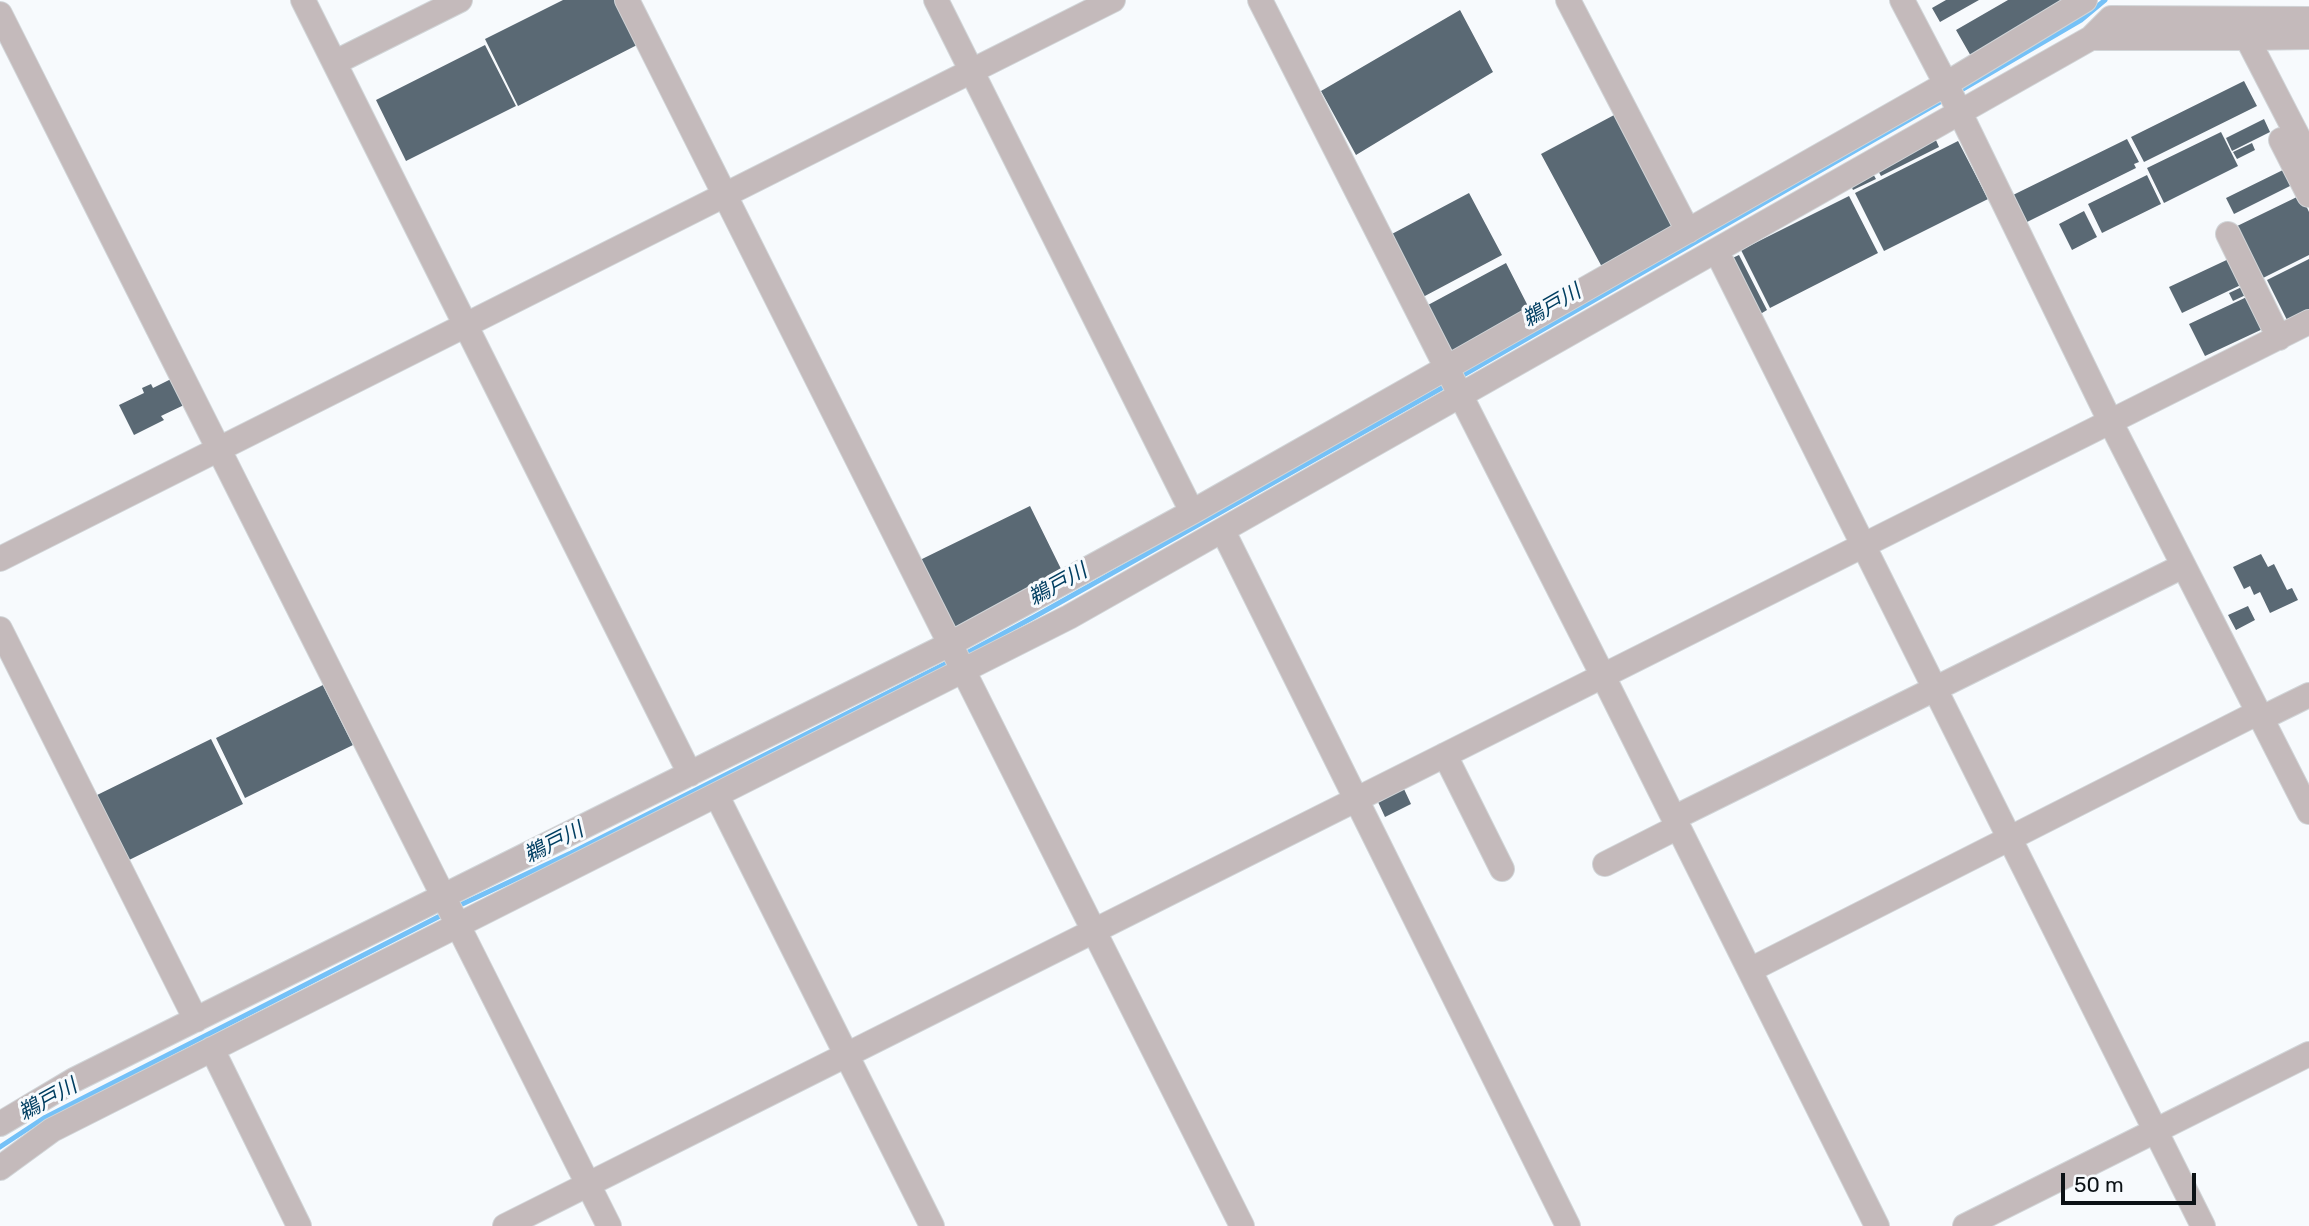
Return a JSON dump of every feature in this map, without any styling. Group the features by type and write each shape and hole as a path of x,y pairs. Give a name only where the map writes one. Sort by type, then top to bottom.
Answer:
{"street":[{"path":"303,0 472,323 696,771"},
{"path":"318,0 472,323"},
{"path":"346,57 460,0"},
{"path":"627,0 1242,1226"},
{"path":"936,0 979,69 1199,508"},
{"path":"954,0 979,69"},
{"path":"0,559 1113,0"},
{"path":"1260,0 1455,381 1877,1226"},
{"path":"1568,0 1694,228"},
{"path":"1582,0 1694,228"},
{"path":"1902,0 2183,566 2309,812"},
{"path":"0,1124 74,1080 188,1023 711,799 957,658 1199,508 1712,255 1952,99 2085,0"},
{"path":"0,1168 52,1130 205,1053 696,771 957,658 1069,617 1217,534 1694,228 1952,99 2091,38 2131,0"},
{"path":"0,14 609,1226"},
{"path":"2110,18 2309,19"},
{"path":"2238,37 2309,158"},
{"path":"2238,37 2309,195"},
{"path":"2091,38 2309,37"},
{"path":"2228,233 2279,338"},
{"path":"1712,255 2151,1134 2203,1226"},
{"path":"505,1226 2309,322"},
{"path":"1217,534 1554,1226"},
{"path":"1605,864 1676,823 1929,691 2183,566"},
{"path":"0,629 188,1023"},
{"path":"0,661 188,1023"},
{"path":"1749,970 2004,840 2259,716 2309,695"},
{"path":"1445,755 1502,869"},
{"path":"711,799 840,1058 916,1226"},
{"path":"1350,803 1568,1226"},
{"path":"205,1053 282,1226"},
{"path":"205,1053 299,1226"},
{"path":"1965,1226 2309,1054"},
{"path":"840,1058 932,1226"},
{"path":"2151,1134 2190,1226"}],"building":[{"path":"563,0 614,0 637,45 518,106 485,39"},
{"path":"1946,0 1979,0 1940,22 1932,8"},
{"path":"2008,0 2072,0 1972,58 1956,30"},
{"path":"1460,10 1493,72 1356,155 1321,91"},
{"path":"485,45 516,106 406,161 376,100"},
{"path":"2244,81 2257,106 2144,162 2131,137"},
{"path":"1616,114 1676,227 1602,267 1541,154"},
{"path":"2264,119 2270,132 2232,151 2226,138"},
{"path":"2221,132 2238,166 2164,203 2147,168"},
{"path":"1935,138 1939,147 1881,176 1876,167"},
{"path":"2127,139 2139,162 2134,164 2136,168 2027,222 2013,195"},
{"path":"1958,141 1988,199 1884,251 1855,193"},
{"path":"2252,143 2255,150 2237,159 2233,152"},
{"path":"2287,168 2294,184 2234,214 2226,198"},
{"path":"1872,172 1876,179 1853,190 1850,183"},
{"path":"2147,175 2161,204 2102,233 2088,204"},
{"path":"1469,193 1502,255 1423,297 1390,235"},
{"path":"2301,195 2309,212 2309,255 2257,281 2231,229"},
{"path":"1849,196 1878,253 1770,308 1741,250"},
{"path":"2084,211 2097,237 2072,250 2059,224"},
{"path":"1739,255 1767,310 1757,316 1728,260"},
{"path":"2233,257 2245,283 2182,313 2169,287"},
{"path":"2309,259 2309,312 2288,322 2267,280"},
{"path":"1506,263 1530,310 1452,351 1428,305"},
{"path":"2246,285 2250,293 2233,301 2229,293"},
{"path":"2251,295 2267,327 2205,356 2189,324"},
{"path":"171,379 184,405 161,416 164,420 134,435 119,405 144,393 142,388 151,384 153,388"},
{"path":"1030,506 1064,575 954,629 920,560"},
{"path":"2261,554 2268,567 2274,564 2287,590 2292,588 2298,600 2270,613 2260,592 2254,595 2250,586 2244,589 2233,567"},
{"path":"2248,606 2255,620 2236,630 2228,615"},
{"path":"323,685 353,745 245,798 216,738"},
{"path":"211,739 243,804 125,862 93,797"},
{"path":"1404,789 1411,804 1385,817 1378,802"}],"waterway":[{"name":"鵜戸川","path":"1956,93 2081,20 2105,0"},
{"name":"鵜戸川","path":"1458,378 1945,99"},
{"name":"鵜戸川","path":"963,655 1447,385"},
{"name":"鵜戸川","path":"456,907 571,853 951,661"},
{"name":"鵜戸川","path":"0,1147 44,1118 444,914"}]}
